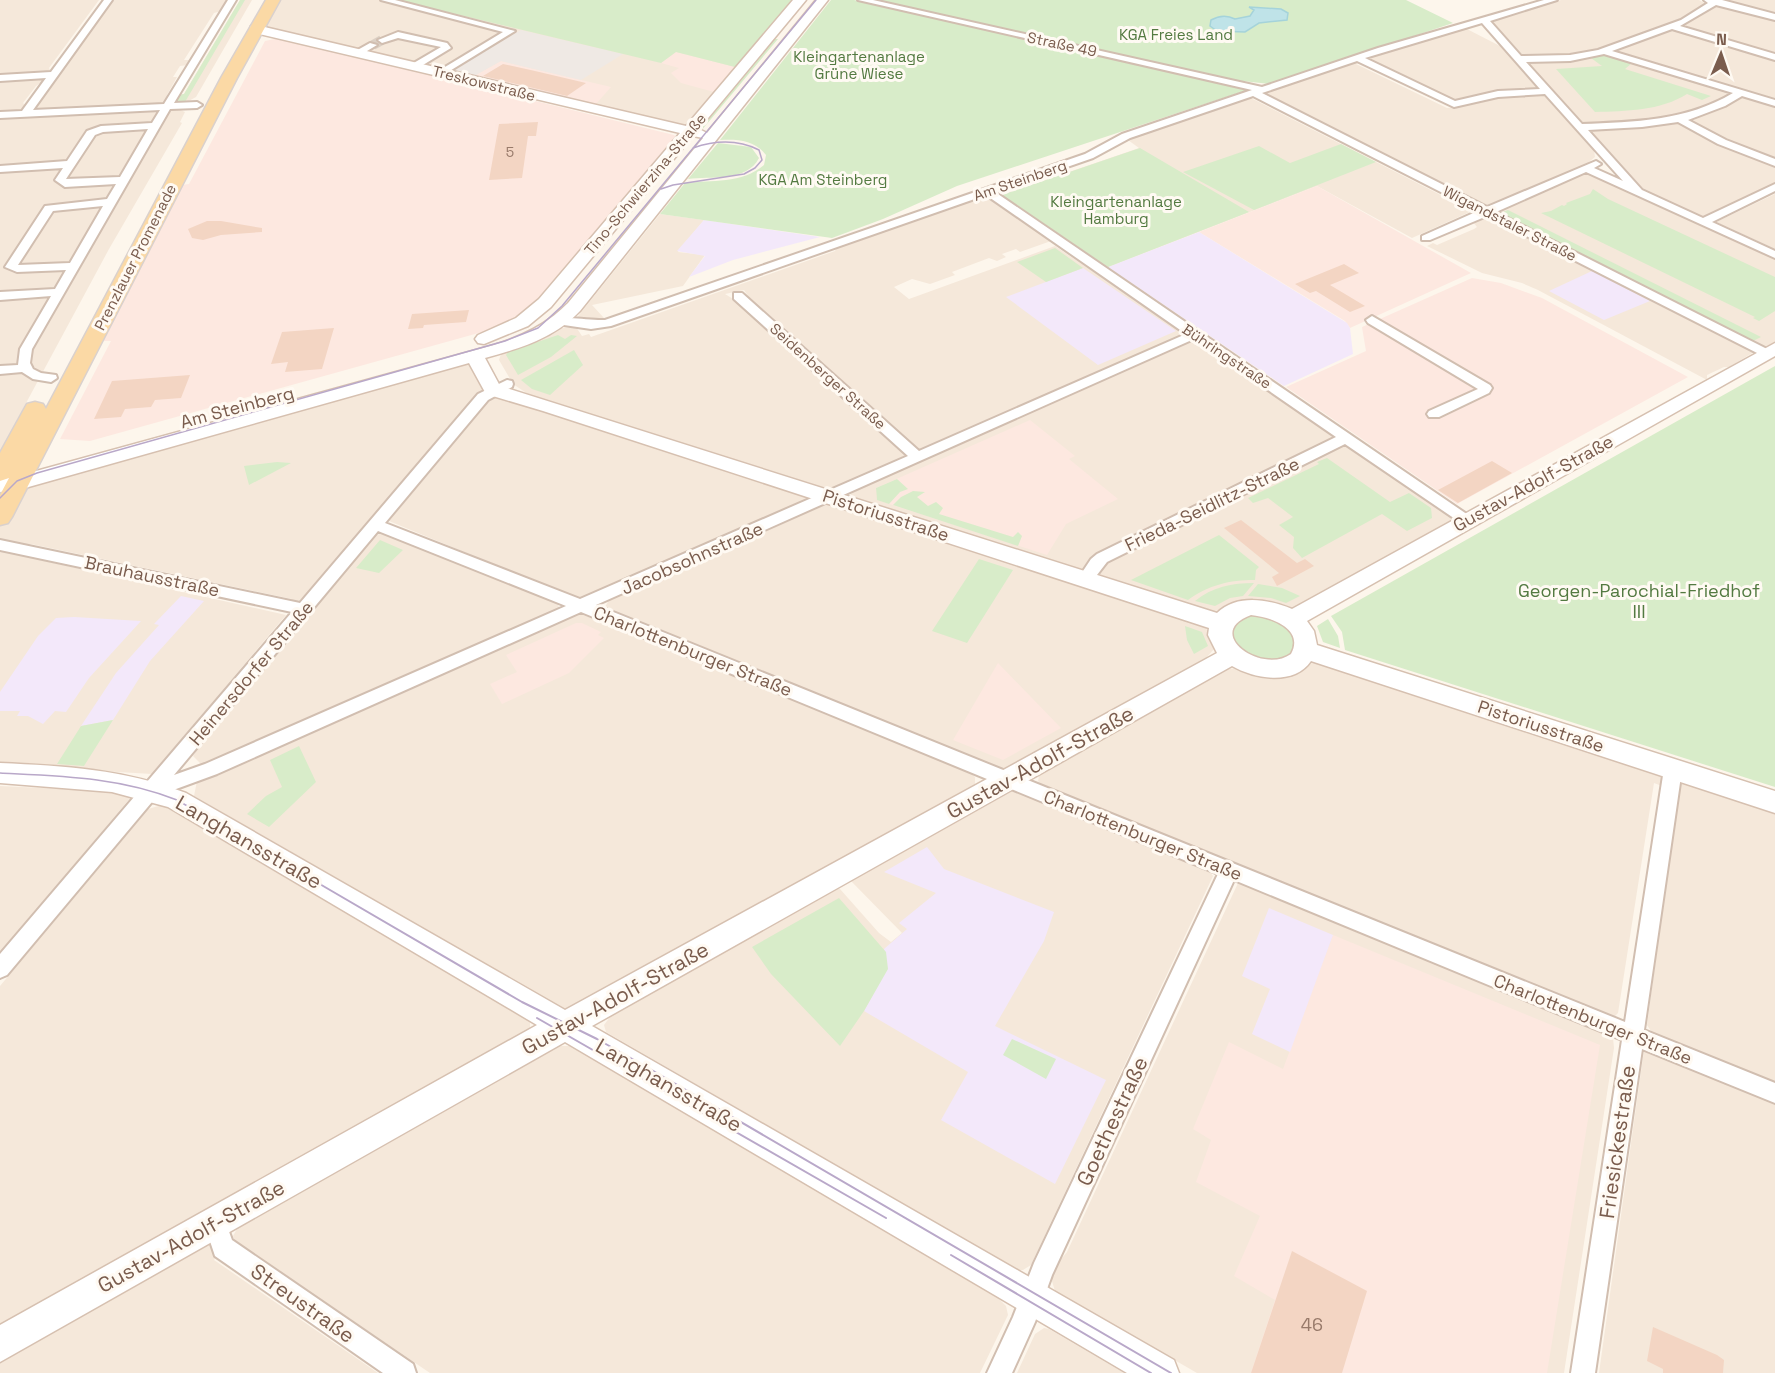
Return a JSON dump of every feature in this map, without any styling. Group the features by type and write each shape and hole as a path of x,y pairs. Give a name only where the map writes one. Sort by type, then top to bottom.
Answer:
{"main road":[{"name":"Prenzlauer Promenade","path":"9,478 91,315 251,15 273,0"},
{"name":"Prenzlauer Promenade","path":"166,162 228,50"},
{"name":"Prenzlauer Promenade","path":"0,516 9,478 51,378 91,315 100,284"}],"street":[{"path":"25,114 108,0"},
{"path":"51,378 38,377 26,368 23,360 26,349 123,180 232,0"},
{"path":"385,0 511,31 447,69"},
{"name":"Tino-Schwierzina-Straße","path":"477,350 540,308 800,0"},
{"name":"Tino-Schwierzina-Straße","path":"561,321 822,0"},
{"name":"Straße 49","path":"861,0 1258,92"},
{"name":"Am Steinberg","path":"9,478 543,334 561,321 591,325 607,323 1089,156 1131,135 1357,58 1462,25 1553,0"},
{"path":"1517,59 1570,58 1604,51 1688,20 1713,1 1775,17"},
{"name":"Treskowstraße","path":"251,15 359,52 688,132 713,135"},
{"path":"1483,19 1637,191"},
{"path":"1462,25 1498,38"},
{"path":"1672,27 1775,57"},
{"path":"382,40 398,35 446,48 415,66"},
{"path":"359,52 373,45"},
{"path":"1604,51 1775,104"},
{"path":"1357,58 1454,104 1497,94 1546,91"},
{"path":"0,78 53,75"},
{"name":"Wigandstaler Straße","path":"1258,92 1488,212 1770,350"},
{"path":"1579,127 1625,126 1681,120 1718,108 1740,93"},
{"path":"0,115 197,105"},
{"path":"1681,120 1722,142 1775,163"},
{"path":"123,180 61,183 60,180 91,133 101,129 155,126"},
{"path":"1426,238 1587,168 1605,156"},
{"path":"0,169 70,164"},
{"path":"1587,168 1775,255"},
{"path":"1704,222 1775,187"},
{"name":"Bühringstraße","path":"988,192 1466,520"},
{"path":"75,266 17,269 11,267 49,208 111,202"},
{"path":"0,296 59,292"},
{"name":"Seidenberger Straße","path":"738,297 917,457"},
{"path":"1372,320 1485,388 1482,393 1434,414"},
{"name":"Jacobsohnstraße","path":"153,790 207,771 1196,334"},
{"name":"Pistoriusstraße","path":"477,350 500,387 550,407 1221,623"},
{"name":"Gustav-Adolf-Straße","path":"1292,619 1770,350"},
{"path":"0,370 26,368"},
{"name":"Heinersdorfer Straße","path":"0,969 483,397 500,387"},
{"name":"Frieda-Seidlitz-Straße","path":"1085,580 1102,558 1346,438"},
{"name":"Charlottenburger Straße","path":"376,525 583,606 1775,1093"},
{"name":"Brauhausstraße","path":"0,545 304,609"},
{"path":"1250,607 1278,611 1292,619 1305,636 1306,650 1296,663 1272,670 1252,667 1232,655 1221,643 1219,632 1221,623 1228,615 1250,607"},
{"name":"Pistoriusstraße","path":"1306,650 1775,802"},
{"name":"Gustav-Adolf-Straße","path":"0,1344 565,1025 1232,655"},
{"name":"Friesickestraße","path":"1583,1373 1673,769"},
{"name":"Langhansstraße","path":"0,773 107,780 153,790 177,800 1161,1373"},
{"name":"Goethestraße","path":"999,1373 1108,1128 1229,870"},
{"name":"Streustraße","path":"215,1224 222,1248 404,1373"}],"shaded area":[{"path":"0,0 99,0 49,68 51,72 0,77"},
{"path":"111,0 228,0 221,11 214,13 184,60 191,60 188,65 180,66 173,77 177,77 167,95 169,96 163,103 35,110 34,107"},
{"path":"240,0 252,0 196,97 185,103 174,103 177,95 184,94"},
{"path":"277,0 796,0 688,127 263,26"},
{"path":"1561,0 1699,0 1706,4 1693,15 1671,25 1594,51 1568,55 1524,57 1491,20"},
{"path":"1721,0 1775,0 1775,16"},
{"path":"1722,4 1775,18 1775,56 1679,27 1700,16 1714,5"},
{"path":"1463,27 1500,46 1541,90 1456,103 1363,58"},
{"path":"1672,29 1775,59 1775,102 1611,51"},
{"path":"521,30 623,54 581,80 501,61 474,76 451,71"},
{"path":"279,38 676,137 534,303 511,320 493,329 90,441 60,439 111,341 103,341 182,185 189,184 265,41"},
{"path":"676,52 735,67 714,92 681,83 671,73 679,68 661,63"},
{"path":"1605,54 1736,94 1679,119 1582,125 1525,62"},
{"path":"1355,60 1362,62 1356,64 1447,108 1459,107 1495,96 1543,92 1594,150 1595,157 1584,166 1487,207 1261,94"},
{"path":"501,61 611,87 596,104 592,105 474,76"},
{"path":"44,78 45,80 36,86 23,103 27,107 17,112 0,114 0,82"},
{"path":"1741,95 1775,105 1775,162 1719,139 1686,120 1716,110"},
{"path":"1251,98 1472,211 1412,238 1317,186 1108,267 1002,195 1139,148 1128,140"},
{"path":"178,109 185,112 180,122 182,123 109,249 18,418 0,459 0,119"},
{"path":"1681,123 1775,165 1775,185 1701,218 1641,188 1586,128"},
{"path":"1584,173 1591,173 1775,258 1775,342 1765,347 1760,346 1495,212"},
{"path":"1317,186 1471,273 1350,328 1345,321 1199,232"},
{"path":"1775,194 1775,249 1716,222"},
{"path":"986,196 1051,241 1020,252 1016,249 1002,254 1006,257 997,261 989,258 952,272 955,275 930,284 912,279 894,287 909,299 1055,246 1179,329 1182,332 1181,336 918,450 755,306 744,290 725,294 748,308 906,453 845,483 832,492 531,396 513,384 499,360 502,351 542,338 561,328 576,327 582,336 589,334 591,337 835,251 837,247"},
{"path":"660,214 704,220 678,252 705,255 683,286 592,305 604,318 575,320"},
{"path":"1488,216 1745,345 1754,352 1729,367 1707,375 1707,380 1538,290 1522,283 1482,273 1427,246 1433,243 1437,245 1474,229 1477,227 1473,222"},
{"path":"704,220 820,237 733,260 689,277 705,256 677,251"},
{"path":"1199,232 1347,323 1350,328 1353,354 1284,386 1108,267"},
{"path":"1083,268 1176,331 1098,365 1006,297"},
{"path":"1592,271 1650,301 1604,320 1549,291"},
{"path":"1472,278 1501,283 1542,298 1688,377 1457,504 1286,387 1366,351 1362,327"},
{"path":"1192,341 1200,342 1334,436 1334,440 1084,571 849,497 854,490"},
{"path":"467,363 471,364 484,389 477,393 309,591 311,592 298,601 291,602 292,599 31,544 24,546 0,541 0,523 22,487"},
{"path":"491,397 502,398 813,498 584,599 578,599 389,521 485,405 482,404"},
{"path":"1030,420 1075,456 1069,459 1118,499 1066,524 1047,555 877,500 876,488"},
{"path":"1342,446 1348,446 1449,514 1452,520 1292,609 1208,611 1097,578 1097,572 1109,561"},
{"path":"829,503 1158,608 1206,628 1215,645 1214,649 1206,658 1008,768 1000,769 606,611 605,607 609,600"},
{"path":"386,533 558,604 559,608 202,765 193,756 196,751 375,535"},
{"path":"0,549 286,615 152,774 0,765"},
{"path":"181,596 204,601 150,661 113,720 81,726 116,673 159,625 154,624"},
{"path":"581,614 969,772 975,777 975,784 796,885 566,1010 194,796 197,781 571,616"},
{"path":"56,618 141,621 89,678 66,712 55,711 43,724 28,716 17,716 20,711 0,711 0,692 38,636"},
{"path":"576,623 582,623 601,632 598,635 604,638 569,673 502,704 490,684 517,672 506,655"},
{"path":"998,663 1061,728 1003,760 953,740"},
{"path":"1314,663 1664,776 1662,786 1654,783 1618,1013 1615,1016 1607,1017 1043,787 1038,781 1042,773 1225,669"},
{"path":"1682,782 1775,812 1775,1084 1661,1037 1651,1031 1647,1025 1679,786"},
{"path":"0,786 85,790 87,787 115,790 131,797 0,954"},
{"path":"1009,791 1018,792 1209,871 1213,876 1031,1265 1023,1270 1017,1270 606,1032 604,1025 610,1017 836,888 840,889 879,933 891,942 902,933 851,881"},
{"path":"162,805 524,1018 530,1022 530,1029 0,1327 0,986 148,809"},
{"path":"927,847 944,869 1054,912 1044,941 995,1026 1106,1080 1055,1184 941,1120 968,1072 864,1011 887,969 884,949 907,929 899,923 936,893 884,872"},
{"path":"1238,883 1243,883 1607,1032 1613,1038 1614,1048 1564,1373 1197,1373 1055,1291 1051,1278 1058,1263 1067,1252"},
{"path":"1269,908 1333,935 1290,1052 1252,1034 1270,989 1242,976"},
{"path":"1333,935 1600,1045 1547,1373 1251,1373 1275,1300 1234,1276 1260,1216 1196,1182 1211,1140 1193,1129 1229,1042 1283,1069"},
{"path":"559,1046 570,1046 998,1298 1006,1306 1008,1315 980,1373 430,1373 244,1247 238,1249 233,1236 238,1227"},
{"path":"1644,1050 1650,1050 1775,1102 1775,1373 1599,1373"},
{"path":"212,1243 217,1255 214,1260 378,1373 0,1373 0,1362"},
{"path":"1044,1328 1124,1373 1017,1373 1035,1334"}],"green space":[{"path":"240,0 245,0 185,102 175,102 179,95 184,94"},
{"path":"397,0 793,0 735,67 676,52 661,63"},
{"name":"Kleingartenanlage Grüne Wiese","path":"831,0 854,0 1250,89 957,186 883,219 832,238 660,214 685,183 736,178 764,165 766,155 757,146 739,140 720,140"},
{"name":"KGA Freies Land","path":"870,0 1406,0 1453,23 1270,84 1224,79"},
{"path":"772,39 778,39 701,131 696,130"},
{"path":"1605,54 1632,63 1625,69 1711,96 1702,100 1687,94 1677,100 1654,107 1595,112 1556,69 1602,66 1591,58"},
{"name":"KGA Am Steinberg","path":"718,143 751,147 759,158 753,166 737,174 688,179"},
{"path":"1341,144 1376,162 1254,210 1183,172 1259,146 1290,163"},
{"name":"Kleingartenanlage Hamburg","path":"1140,148 1249,212 1108,267 1002,195"},
{"path":"1593,189 1608,199 1775,277 1775,311 1759,321 1753,318 1755,317 1541,213 1590,194"},
{"path":"1508,210 1761,337 1751,342 1498,214"},
{"path":"1055,248 1083,268 1046,282 1017,262"},
{"path":"558,335 565,339 571,335 577,336 551,357 518,375 506,355 508,352"},
{"path":"574,350 583,365 550,395 532,389 521,380"},
{"name":"Georgen-Parochial-Friedhof III","path":"1775,366 1775,787 1345,650 1342,632 1331,616"},
{"path":"1327,458 1390,502 1409,493 1431,508 1432,518 1407,531 1382,514 1302,558 1293,548 1294,537 1279,525 1293,517 1268,498 1253,503 1248,498"},
{"path":"277,462 291,463 249,485 244,466"},
{"path":"897,479 908,489 900,492 889,504 877,500 876,488"},
{"path":"913,491 925,492 917,497 928,506 936,502 943,508 939,514 1013,537 1018,532 1022,536 1018,546 893,505 901,497"},
{"path":"1219,535 1259,567 1256,570 1255,580 1220,584 1188,600 1131,580"},
{"path":"380,540 403,550 379,573 356,568"},
{"path":"979,559 1013,570 967,643 932,631"},
{"path":"1254,583 1243,596 1230,598 1215,606 1195,601 1208,592 1223,587"},
{"path":"1258,584 1282,588 1300,596 1286,603 1271,598 1248,596"},
{"path":"1267,614 1295,634 1295,651 1281,660 1266,660 1236,649 1229,631 1243,615"},
{"path":"1328,619 1338,636 1340,648 1323,642 1317,626"},
{"path":"1185,626 1202,632 1208,646 1194,654 1187,640"},
{"path":"113,720 84,766 57,764 81,726"},
{"path":"299,746 316,782 269,827 247,814 266,796 282,787 270,760"},
{"path":"839,898 886,952 888,969 864,1011 840,1046 771,974 752,947"},
{"path":"1012,1039 1056,1059 1046,1079 1003,1055"}],"water":[{"path":"1249,7 1281,9 1288,13 1287,20 1259,23 1245,32 1217,31 1210,26 1211,20 1217,17 1226,16 1235,19 1250,16 1254,10"}],"building":[{"path":"503,64 586,83 567,96 483,76"},
{"path":"538,122 536,136 528,136 522,178 489,180 499,124"},
{"path":"207,221 262,228 262,232 221,235 203,240 192,238 188,229"},
{"path":"1344,264 1359,273 1330,285 1365,306 1350,312 1316,291 1310,293 1295,284"},
{"path":"469,310 466,322 424,325 423,328 408,329 412,314"},
{"path":"334,328 322,369 285,372 288,362 271,364 282,332"},
{"path":"190,375 181,398 155,400 151,407 125,409 121,417 94,419 112,381"},
{"path":"1492,461 1512,473 1458,503 1438,490"},
{"path":"1241,520 1297,563 1305,559 1314,566 1277,586 1272,577 1279,573 1224,528"},
{"path":"1292,1251 1367,1291 1342,1373 1251,1373"},
{"path":"1653,1327 1717,1355 1724,1360 1723,1373 1663,1373 1663,1369 1647,1361"}],"tunnel":[{"path":"373,45 382,40"}],"tram line":[{"path":"693,148 816,0"},
{"path":"661,189 673,185 744,174 755,168 762,160 759,150 735,142 710,143 693,148"},
{"path":"0,498 17,481 37,473 505,341 538,328 562,306 693,148"},
{"path":"0,773 90,779 156,792 177,800 321,884"},
{"path":"318,883 522,1002 597,1039 650,1069 1171,1373"},
{"path":"537,1018 886,1218"},
{"path":"951,1255 1151,1373"}]}
